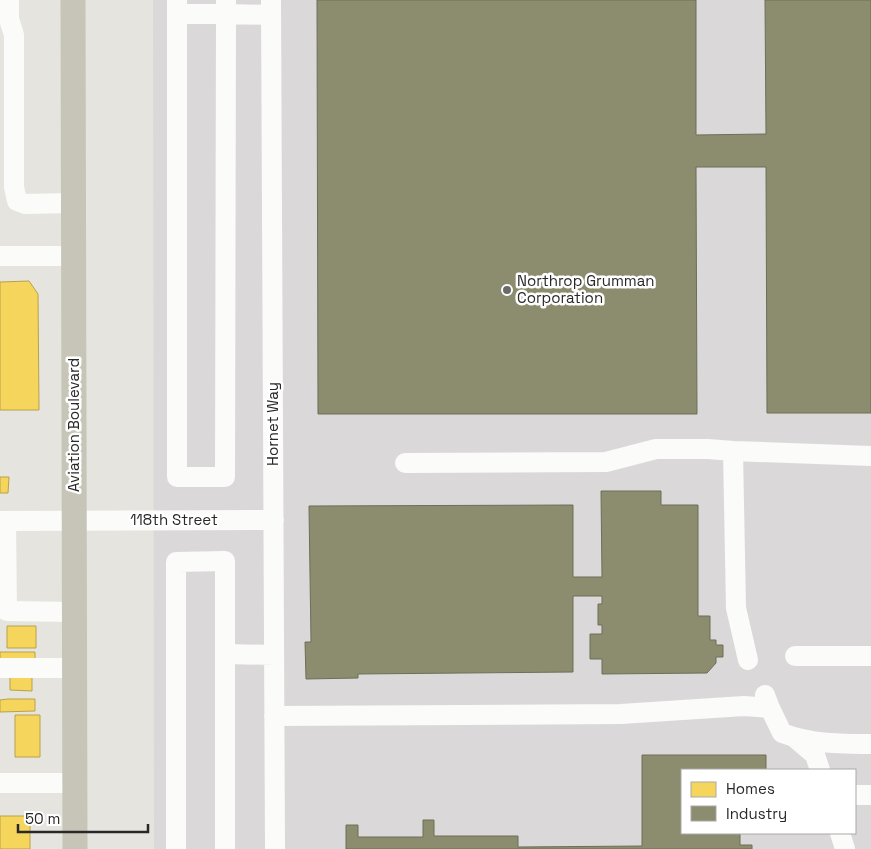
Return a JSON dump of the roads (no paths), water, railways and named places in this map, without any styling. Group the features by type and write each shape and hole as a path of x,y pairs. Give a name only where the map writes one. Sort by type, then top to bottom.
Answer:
{"main road":[{"name":"Aviation Boulevard","path":"73,0 75,849"}],"street":[{"path":"8,0 9,20 14,34 14,187 17,201 25,204 73,204"},
{"path":"226,7 225,477 177,477 177,7 226,7 271,7"},
{"name":"Hornet Way","path":"271,7 275,849"},
{"path":"0,256 73,256"},
{"path":"406,463 606,462 656,449 708,449 871,456"},
{"path":"733,451 736,608 748,660"},
{"name":"118th Street","path":"3,521 274,520"},
{"path":"3,521 6,611 75,612"},
{"path":"176,849 176,562 225,561 225,849"},
{"path":"225,654 274,655"},
{"path":"795,656 871,656"},
{"path":"0,668 75,668"},
{"path":"274,716 621,714 744,706 767,702 782,733 795,738 832,744 871,744"},
{"path":"795,738 815,754 820,769"},
{"path":"0,782 75,783"},
{"path":"856,796 871,795"},
{"path":"840,834 845,849"}],"place":[{"name":"Northrop Grumman Corporation","path":"507,290"}]}
